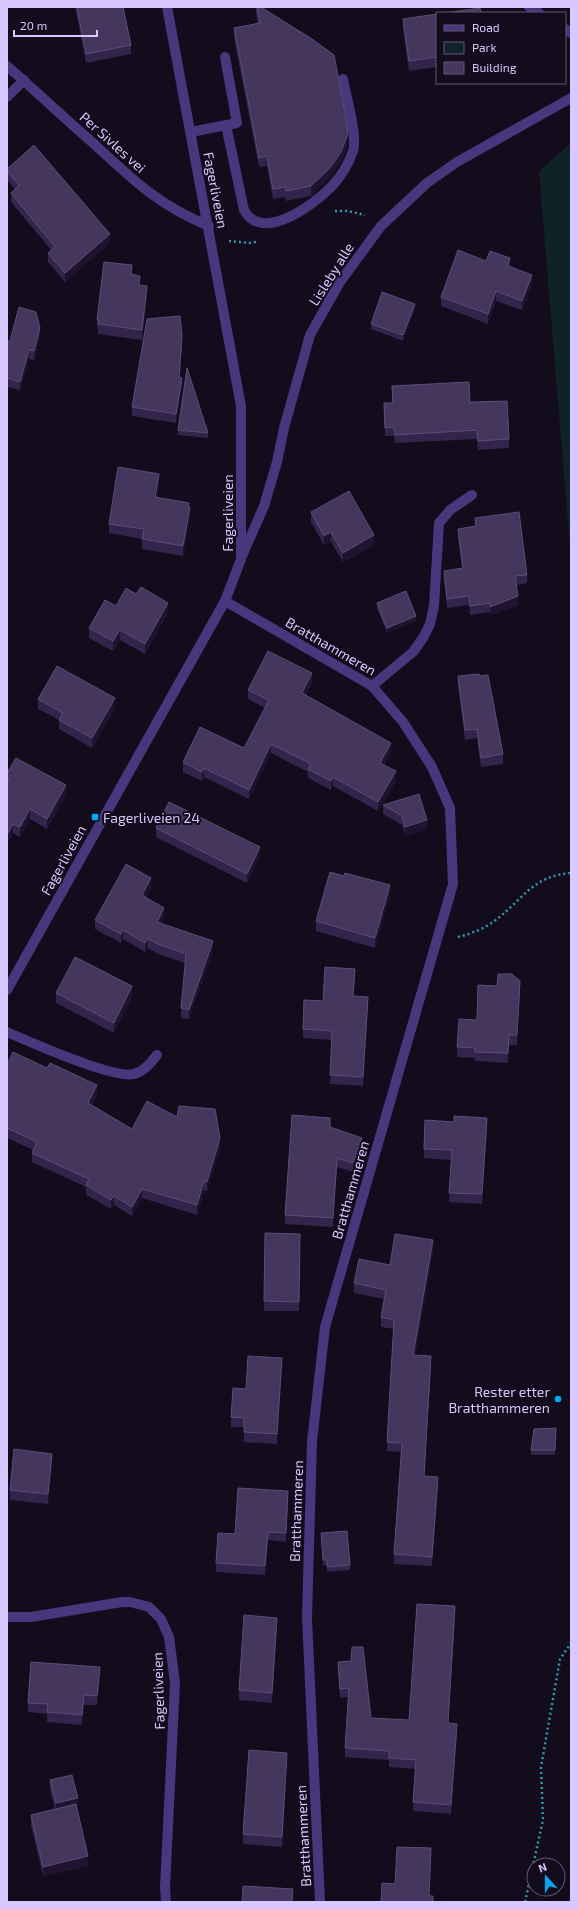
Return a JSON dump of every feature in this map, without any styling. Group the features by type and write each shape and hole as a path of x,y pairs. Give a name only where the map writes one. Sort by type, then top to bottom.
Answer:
{"street":[{"name":"Fagerliveien","path":"7,990 225,601 241,559 241,406 209,226 167,7"},
{"path":"191,132 237,123 225,57"},
{"name":"Per Sivles vei","path":"7,66 139,185 165,205 187,217 209,226"},
{"path":"226,125 244,210 251,220 258,224 274,223 297,212 319,198 334,184 345,168 353,150 354,138 343,79"},
{"path":"7,98 24,80"},
{"name":"Lisleby alle","path":"241,559 264,506 310,336 348,270 382,226 427,183 457,162 571,98"},
{"path":"372,686 413,652 423,638 430,624 434,606 438,523 450,510 472,495"},
{"name":"Bratthammeren","path":"225,601 372,686 404,722 432,767 450,808 453,884 325,1327 312,1442 308,1618 320,1902"},
{"path":"7,1032 86,1064 121,1074 134,1074 140,1071 157,1055"},
{"name":"Fagerliveien","path":"7,1617 31,1617 130,1602 149,1607 156,1612 163,1623 169,1637 175,1683 165,1887 166,1902"}],"path":[{"path":"436,942 476,931 496,920 540,880 559,874 571,873"},
{"path":"525,1902 543,1820 541,1767 560,1659 571,1643"}],"green space":[{"path":"571,143 571,560 539,171"}],"building":[{"path":"77,7 123,7 131,45 86,54"},
{"path":"257,7 261,7 312,39 334,55 348,134 341,152 330,168 311,186 286,191 285,187 273,189 267,156 259,158 234,28 260,23"},
{"path":"480,8 481,12 452,12"},
{"path":"436,14 436,57 409,61 403,19"},
{"path":"34,145 110,234 65,273 48,253 55,247 11,193 19,185 7,169"},
{"path":"458,250 486,261 490,251 510,258 508,266 532,275 522,301 496,291 488,314 441,297"},
{"path":"104,262 132,265 131,274 140,276 139,285 147,286 142,330 98,324 99,320 97,320"},
{"path":"382,292 415,304 403,335 371,324"},
{"path":"19,307 36,312 40,328 34,351 29,350 20,382 7,378 7,341 10,341"},
{"path":"180,316 182,336 179,377 182,378 176,414 132,407 147,319"},
{"path":"187,368 208,433 178,430"},
{"path":"469,382 470,402 507,401 509,439 478,441 477,430 395,435 394,427 385,428 384,403 393,403 392,386"},
{"path":"118,467 159,474 155,497 189,503 188,507 190,507 183,546 142,539 144,529 109,524"},
{"path":"349,491 374,535 343,553 331,532 324,536 311,512"},
{"path":"519,512 527,575 515,576 518,596 490,607 490,603 470,606 469,596 447,599 444,571 463,568 458,529 476,526 475,518"},
{"path":"141,587 168,603 145,644 120,630 113,641 89,628 105,600 116,606 126,588 136,594"},
{"path":"406,591 416,616 387,628 377,603"},
{"path":"268,651 312,673 302,693 391,743 380,763 396,771 378,802 333,777 331,781 308,769 311,764 271,744 249,790 204,768 202,772 183,762 200,727 244,748 269,700 248,690"},
{"path":"57,666 115,698 92,738 59,720 63,713 38,699"},
{"path":"479,674 480,676 488,675 503,754 481,758 477,729 465,730 458,676"},
{"path":"16,758 66,785 47,819 30,809 20,827 13,824 7,835 7,782 9,779 7,778 7,773"},
{"path":"419,794 427,820 405,827 402,816 383,805"},
{"path":"169,802 260,847 247,874 156,828"},
{"path":"126,864 151,878 142,895 164,908 157,922 213,941 189,1010 181,1008 186,954 148,939 145,943 123,930 121,934 95,920"},
{"path":"330,872 344,876 345,873 390,885 375,938 316,921"},
{"path":"75,957 132,986 114,1023 56,993"},
{"path":"325,967 355,969 353,996 368,997 363,1077 330,1075 332,1031 303,1029 304,1000 323,1001"},
{"path":"498,974 512,974 520,981 517,1035 509,1035 508,1053 475,1052 475,1048 457,1047 459,1019 477,1020 478,985 497,986"},
{"path":"13,1052 47,1068 50,1063 97,1085 88,1103 132,1129 147,1101 177,1117 179,1106 215,1109 220,1138 207,1182 204,1181 197,1205 142,1189 132,1207 114,1196 111,1200 86,1185 89,1179 32,1153 37,1142 7,1128 7,1065"},
{"path":"292,1115 330,1118 330,1127 362,1138 353,1163 337,1158 333,1218 285,1215"},
{"path":"454,1116 487,1118 482,1194 449,1193 452,1150 424,1149 425,1120 454,1122"},
{"path":"265,1233 300,1234 299,1302 264,1301"},
{"path":"395,1234 433,1240 413,1355 431,1356 424,1476 438,1477 432,1557 394,1554 402,1443 387,1442 394,1320 381,1317 386,1290 354,1283 359,1259 390,1265"},
{"path":"248,1356 282,1358 277,1434 244,1432 244,1418 231,1417 233,1388 246,1389"},
{"name":"Rester etter Bratthammeren","path":"556,1428 555,1450 531,1450 534,1429"},
{"path":"14,1449 52,1454 48,1494 10,1490"},
{"path":"238,1488 288,1491 286,1533 268,1532 265,1566 216,1563 218,1533 235,1534"},
{"path":"347,1531 350,1565 327,1567 327,1560 323,1560 321,1533"},
{"path":"417,1604 455,1606 448,1723 457,1724 451,1805 413,1802 416,1760 389,1758 389,1751 345,1748 349,1688 340,1689 338,1662 351,1661 352,1647 363,1647 371,1718 409,1720"},
{"path":"244,1615 277,1618 272,1693 239,1690"},
{"path":"31,1662 100,1667 97,1696 84,1695 82,1715 47,1712 48,1704 28,1703"},
{"path":"249,1750 287,1753 282,1837 243,1834"},
{"path":"72,1775 78,1798 56,1803 50,1780"},
{"path":"76,1804 88,1856 43,1867 31,1815"},
{"path":"397,1847 431,1848 429,1896 433,1896 433,1902 381,1902 382,1883 395,1884"},
{"path":"243,1886 293,1889 292,1902 242,1902"}],"place":[{"name":"Fagerliveien 24","path":"95,817"},
{"name":"Rester etter Bratthammeren","path":"558,1399"}]}
